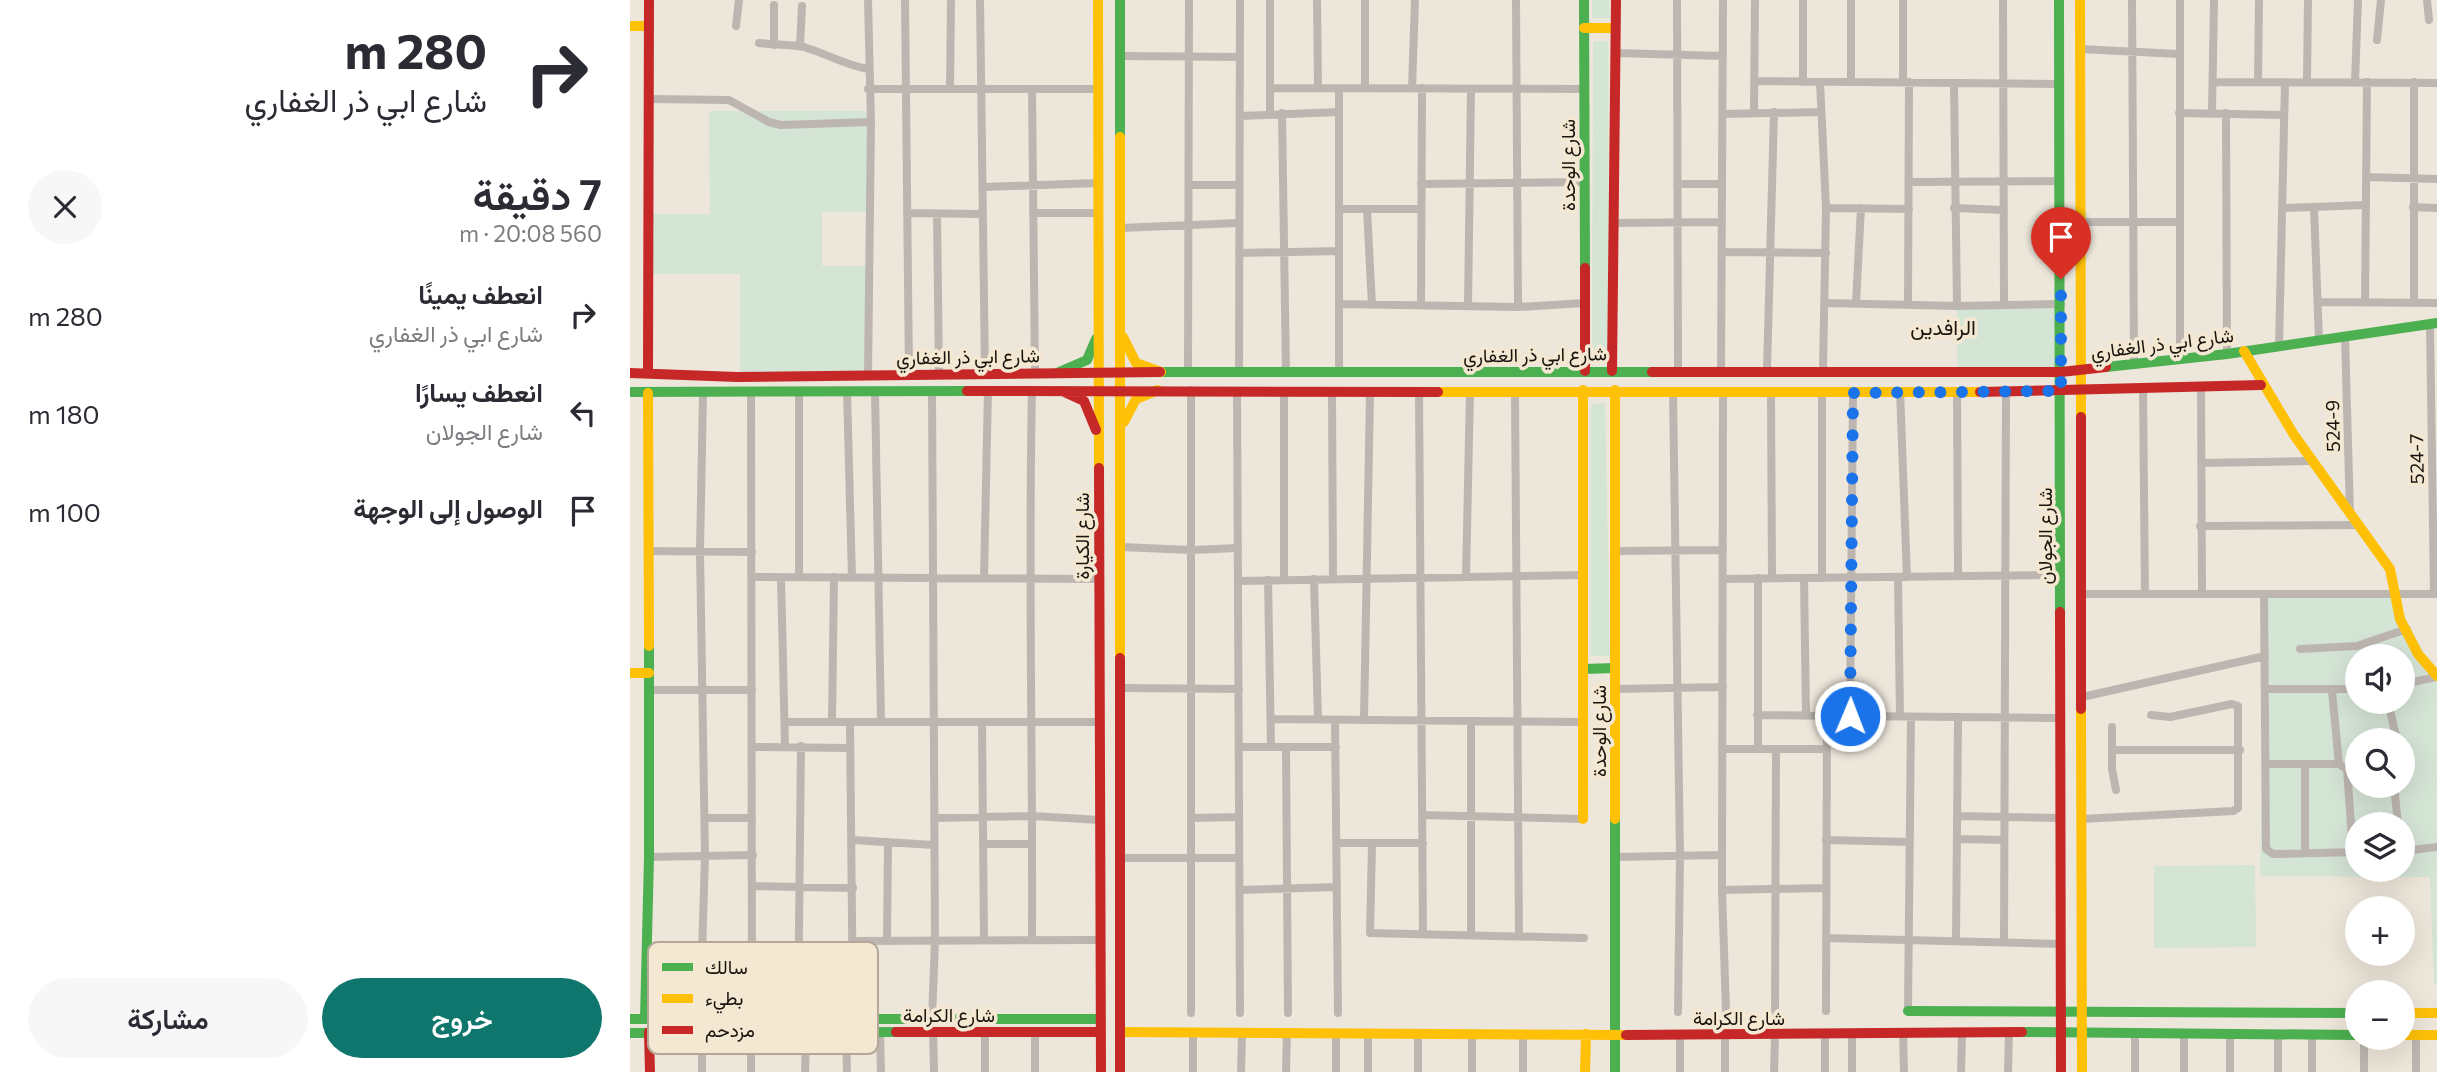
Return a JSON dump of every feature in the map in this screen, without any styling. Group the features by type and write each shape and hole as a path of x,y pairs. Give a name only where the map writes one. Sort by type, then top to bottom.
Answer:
{"street":[{"path":"648,373 649,0"},
{"path":"736,26 739,0"},
{"path":"868,0 868,89 871,122 868,375"},
{"path":"905,0 909,375"},
{"path":"950,89 951,0"},
{"path":"980,0 979,89 984,187 985,373"},
{"name":"شارع الكيارة","path":"1098,0 1101,1072"},
{"name":"شارع الكيارة","path":"1120,0 1120,1072"},
{"path":"1188,372 1189,0"},
{"path":"1239,372 1240,0"},
{"path":"1269,0 1272,88 1270,114"},
{"path":"1317,0 1318,88"},
{"path":"1365,0 1365,88"},
{"path":"1415,0 1422,184 1421,305"},
{"path":"1516,0 1518,307"},
{"name":"شارع الوحدة","path":"1584,0 1586,371"},
{"path":"1612,371 1616,0"},
{"path":"1676,0 1678,373"},
{"path":"1721,372 1723,0"},
{"path":"1754,113 1755,0"},
{"path":"1802,82 1803,0"},
{"path":"1851,0 1851,82"},
{"path":"1903,0 1909,182 1908,304"},
{"path":"2003,0 2004,304"},
{"name":"شارع الجولان","path":"2059,0 2061,1072"},
{"name":"شارع الجولان","path":"2080,0 2082,1072"},
{"path":"2132,0 2134,364"},
{"path":"2180,0 2180,359"},
{"path":"2212,113 2214,0"},
{"path":"2258,82 2259,0"},
{"path":"2307,82 2308,0"},
{"path":"2355,82 2358,0"},
{"path":"2377,40 2381,0"},
{"path":"2427,0 2428,20"},
{"path":"774,5 774,45"},
{"path":"800,46 802,6"},
{"path":"630,26 649,26"},
{"path":"1584,28 1615,28"},
{"path":"759,43 800,46 868,69"},
{"path":"2080,49 2179,54"},
{"path":"1615,53 1723,56"},
{"path":"1120,56 1240,57"},
{"path":"1756,81 2060,84"},
{"path":"1820,82 1826,208 1823,371"},
{"path":"2214,82 2437,83"},
{"path":"2279,346 2285,82"},
{"path":"2365,302 2367,82"},
{"path":"2414,82 2414,303"},
{"path":"1954,83 1957,306"},
{"path":"1272,88 1584,89"},
{"path":"1339,88 1339,373"},
{"path":"868,89 1098,89"},
{"path":"1032,89 1035,372"},
{"path":"1468,306 1471,89"},
{"path":"649,99 729,100 769,122 781,125 871,122"},
{"path":"1240,116 1339,112"},
{"path":"1767,370 1774,112"},
{"path":"1723,114 1821,112"},
{"path":"1282,113 1286,373"},
{"path":"2179,113 2283,115"},
{"path":"2226,113 2227,354"},
{"path":"2366,177 2437,179"},
{"path":"1909,182 2060,181"},
{"path":"1422,184 1585,182"},
{"path":"984,187 1098,183"},
{"path":"1677,184 1722,184"},
{"path":"1189,185 1239,185"},
{"path":"2283,208 2365,205"},
{"path":"2413,207 2437,208"},
{"path":"1339,209 1421,208"},
{"path":"1826,208 1909,209"},
{"path":"1856,303 1860,208"},
{"path":"1954,208 2004,210"},
{"path":"2314,208 2319,340"},
{"path":"1367,209 1372,304"},
{"path":"907,213 983,215"},
{"path":"1033,213 1098,213"},
{"path":"937,214 939,375"},
{"path":"1614,223 1722,222"},
{"path":"2081,222 2179,222"},
{"path":"1121,228 1239,223"},
{"path":"1239,253 1339,251"},
{"path":"1722,251 1826,253"},
{"path":"2318,302 2437,303"},
{"path":"1339,304 1518,307 1585,303"},
{"path":"1825,303 1957,306 2061,304"},
{"name":"شارع ابي ذر الغفاري","path":"630,373 839,376 1035,372 2061,372 2227,354 2434,323"},
{"name":"524-7","path":"2434,323 2435,594"},
{"path":"1059,372 1087,360 1098,332"},
{"path":"1121,332 1136,363 1161,372"},
{"name":"524-9","path":"2346,336 2350,515"},
{"path":"2244,351 2261,385 2390,569 2395,581 2394,602 2424,666 2437,676"},
{"path":"1789,371 1790,393"},
{"path":"1308,373 1308,391"},
{"path":"839,376 843,391 852,578"},
{"name":"شارع ابي ذر الغفاري","path":"630,392 703,394 1191,390 1515,393 1615,390 1673,393 1853,393 2082,391 2261,385"},
{"path":"2201,387 2202,594"},
{"path":"2143,389 2145,594"},
{"path":"984,578 988,390"},
{"path":"1032,390 1028,578 1032,722 1032,940"},
{"path":"1121,432 1136,399 1158,390"},
{"path":"1191,390 1191,1013"},
{"name":"شارع الوحدة","path":"1583,390 1583,819"},
{"name":"شارع الوحدة","path":"1615,390 1615,1072"},
{"path":"932,391 935,940 932,1018"},
{"path":"1062,391 1084,401 1099,438"},
{"path":"1237,391 1240,1013"},
{"path":"1332,391 1334,579"},
{"path":"1419,391 1423,934"},
{"path":"1723,391 1722,890 1726,1012"},
{"path":"1900,391 1903,577 1900,717"},
{"path":"1956,391 1958,576"},
{"path":"2004,942 2007,718 2006,391"},
{"path":"799,392 799,577"},
{"path":"875,392 881,722"},
{"path":"1284,392 1284,580"},
{"path":"1364,720 1370,392"},
{"path":"1466,577 1469,392"},
{"path":"1771,392 1772,578"},
{"path":"645,1019 649,858 648,393"},
{"path":"751,393 753,942"},
{"path":"1515,393 1519,936"},
{"path":"1673,393 1680,856 1678,1012"},
{"path":"1822,393 1822,578"},
{"path":"1850,716 1853,393"},
{"path":"702,942 705,818 700,552 703,394"},
{"path":"2201,463 2312,461"},
{"path":"2200,526 2357,525"},
{"path":"1121,547 1191,550 1238,548"},
{"path":"1615,551 1723,550"},
{"path":"648,551 752,552"},
{"path":"1238,581 1583,575"},
{"path":"1723,579 2061,575"},
{"path":"752,577 1099,579"},
{"path":"781,577 785,746"},
{"path":"831,722 834,578"},
{"path":"1758,578 1758,749"},
{"path":"1804,578 1806,716"},
{"path":"1314,579 1318,719"},
{"path":"1268,580 1271,747"},
{"path":"2082,594 2435,594"},
{"path":"2264,594 2266,849 2273,854 2345,852"},
{"path":"2300,649 2357,646 2407,629"},
{"path":"2082,697 2265,656"},
{"path":"1583,669 1615,668"},
{"path":"630,673 649,673"},
{"path":"1099,674 1122,674"},
{"path":"2415,681 2437,676"},
{"path":"1615,689 1723,687"},
{"path":"1122,688 1239,689"},
{"path":"2265,689 2345,690"},
{"path":"649,690 752,690"},
{"path":"2332,691 2349,812"},
{"path":"2082,818 2233,811 2240,805 2238,706 2232,704 2170,717 2151,715"},
{"path":"1757,715 2061,718"},
{"path":"1826,1011 1824,888 1827,716"},
{"path":"1911,717 1908,1011 2345,1013"},
{"path":"1956,941 1958,717"},
{"path":"1271,719 1583,722"},
{"path":"1335,720 1338,1013"},
{"path":"1471,721 1471,935"},
{"path":"786,722 1100,722"},
{"path":"850,722 853,941 1100,940"},
{"path":"982,722 984,940"},
{"path":"2112,727 2116,790"},
{"path":"799,942 801,746"},
{"path":"752,747 850,748"},
{"path":"1239,747 1335,747"},
{"path":"1286,747 1288,1013"},
{"path":"1722,749 1826,749"},
{"path":"1775,1011 1776,749"},
{"path":"2112,750 2240,750"},
{"path":"2266,764 2343,767"},
{"path":"2305,764 2305,853"},
{"path":"1422,815 1583,819"},
{"path":"934,818 1032,816 1100,820"},
{"path":"1958,816 2062,818"},
{"path":"1191,818 1239,817"},
{"path":"705,818 752,818"},
{"path":"1959,839 2004,840"},
{"path":"852,840 934,845"},
{"path":"1826,840 1910,842"},
{"path":"887,941 888,842"},
{"path":"1337,843 1423,843"},
{"path":"983,844 1032,844"},
{"path":"1372,844 1370,933 1584,937"},
{"path":"2415,850 2437,847"},
{"path":"649,858 753,855"},
{"path":"1615,857 1722,855"},
{"path":"1122,858 1240,858"},
{"path":"753,886 853,888"},
{"path":"1240,890 1336,887"},
{"path":"1722,890 1824,888"},
{"path":"1826,938 2062,944"},
{"path":"2415,1013 2437,1013"},
{"name":"شارع الكرامة","path":"878,1018 1099,1019"},
{"name":"شارع الكرامة","path":"630,1019 648,1019"},
{"path":"985,1031 985,1072"},
{"path":"1035,1031 1035,1072"},
{"name":"شارع الكرامة","path":"1120,1032 1825,1035 2061,1031 2345,1035"},
{"name":"شارع الكرامة","path":"630,1033 648,1032"},
{"path":"880,1032 881,1072"},
{"name":"شارع الكرامة","path":"880,1032 1100,1032"},
{"path":"933,1032 934,1072"},
{"path":"1193,1032 1193,1072"},
{"path":"1241,1072 1242,1032"},
{"path":"1286,1072 1287,1032"},
{"path":"1903,1032 1904,1072"},
{"path":"1961,1072 1962,1032"},
{"path":"2008,1072 2009,1032"},
{"path":"1336,1033 1336,1072"},
{"path":"1368,1033 1368,1072"},
{"path":"1418,1033 1418,1072"},
{"path":"2135,1033 2135,1072"},
{"path":"1472,1034 1472,1072"},
{"path":"1523,1034 1523,1072"},
{"path":"1586,1034 1586,1072"},
{"path":"1680,1072 1681,1034"},
{"path":"1726,1034 1726,1072"},
{"path":"1852,1034 1852,1072"},
{"path":"2184,1034 2184,1072"},
{"path":"2230,1034 2230,1072"},
{"path":"2278,1034 2278,1072"},
{"path":"2312,1034 2312,1072"},
{"path":"1774,1035 1774,1072"},
{"path":"1825,1035 1825,1072"},
{"path":"2416,1072 2416,1035 2437,1035"},
{"path":"2364,1050 2364,1072"},
{"path":"650,1054 650,1072"},
{"path":"702,1054 702,1072"},
{"path":"751,1054 751,1072"},
{"path":"805,1054 805,1072"},
{"path":"847,1054 847,1072"}],"green space":[{"path":"1592,0 1609,0 1610,18 1592,18"},
{"path":"1608,41 1609,364 1592,363 1593,42"},
{"path":"709,111 868,111 868,212 822,212 822,266 869,266 869,373 740,372 740,274 648,274 648,214 710,214"},
{"path":"2055,305 2056,372 1957,374 1957,306"},
{"path":"1605,403 1610,656 1591,656 1591,404"},
{"path":"2264,594 2393,594 2437,678 2437,984 2434,985 2430,877 2415,877 2415,812 2345,812 2345,876 2260,876"},
{"path":"2255,865 2256,947 2154,948 2154,866"}],"traffic: fast":[{"path":"1120,0 1120,137"},
{"path":"1584,0 1585,268"},
{"path":"2059,0 2060,612"},
{"path":"2106,367 2227,354 2437,323"},
{"path":"1059,372 1087,360 1096,339"},
{"path":"1160,372 1652,372"},
{"path":"630,392 967,391"},
{"path":"645,1019 649,857 649,646"},
{"path":"1583,669 1615,668"},
{"path":"1615,819 1615,1072"},
{"path":"1908,1011 2345,1013"},
{"path":"630,1019 648,1019"},
{"path":"878,1019 1099,1019"},
{"path":"878,1032 896,1032"},
{"path":"2022,1032 2345,1035"},
{"path":"630,1033 648,1033"}],"traffic: slow":[{"path":"1098,0 1099,468"},
{"path":"2080,0 2081,417"},
{"path":"630,26 649,26"},
{"path":"1584,28 1615,28"},
{"path":"1120,137 1120,658"},
{"path":"1123,337 1136,363 1161,372"},
{"path":"2244,351 2294,435 2390,569 2400,619 2418,654 2437,676"},
{"path":"1124,422 1136,399 1158,390"},
{"path":"1583,390 1583,819"},
{"path":"1615,390 1615,819"},
{"path":"1438,392 1980,392"},
{"path":"648,393 649,646"},
{"path":"630,673 649,673"},
{"path":"2081,709 2082,1072"},
{"path":"2415,1013 2437,1013"},
{"path":"1120,1032 1626,1035"},
{"path":"1585,1072 1586,1034"},
{"path":"2415,1035 2437,1035"}],"traffic: jam":[{"path":"648,373 649,0"},
{"path":"1612,371 1616,0"},
{"path":"1585,268 1585,371"},
{"path":"1652,372 2061,372 2106,367"},
{"path":"630,373 737,377 1160,372"},
{"path":"1980,392 2261,385"},
{"path":"967,391 1438,392"},
{"path":"1062,391 1084,401 1096,430"},
{"path":"2081,417 2081,709"},
{"path":"1099,468 1101,1072"},
{"path":"2060,612 2061,1072"},
{"path":"1120,658 1120,1072"},
{"path":"896,1032 1100,1032"},
{"path":"1626,1035 2022,1032"},
{"path":"650,1054 650,1072"}],"district":[{"name":"الرافدين","path":"1943,326"}],"route":[{"path":"1850,716 1853,393 2061,391 2061,279"}]}
